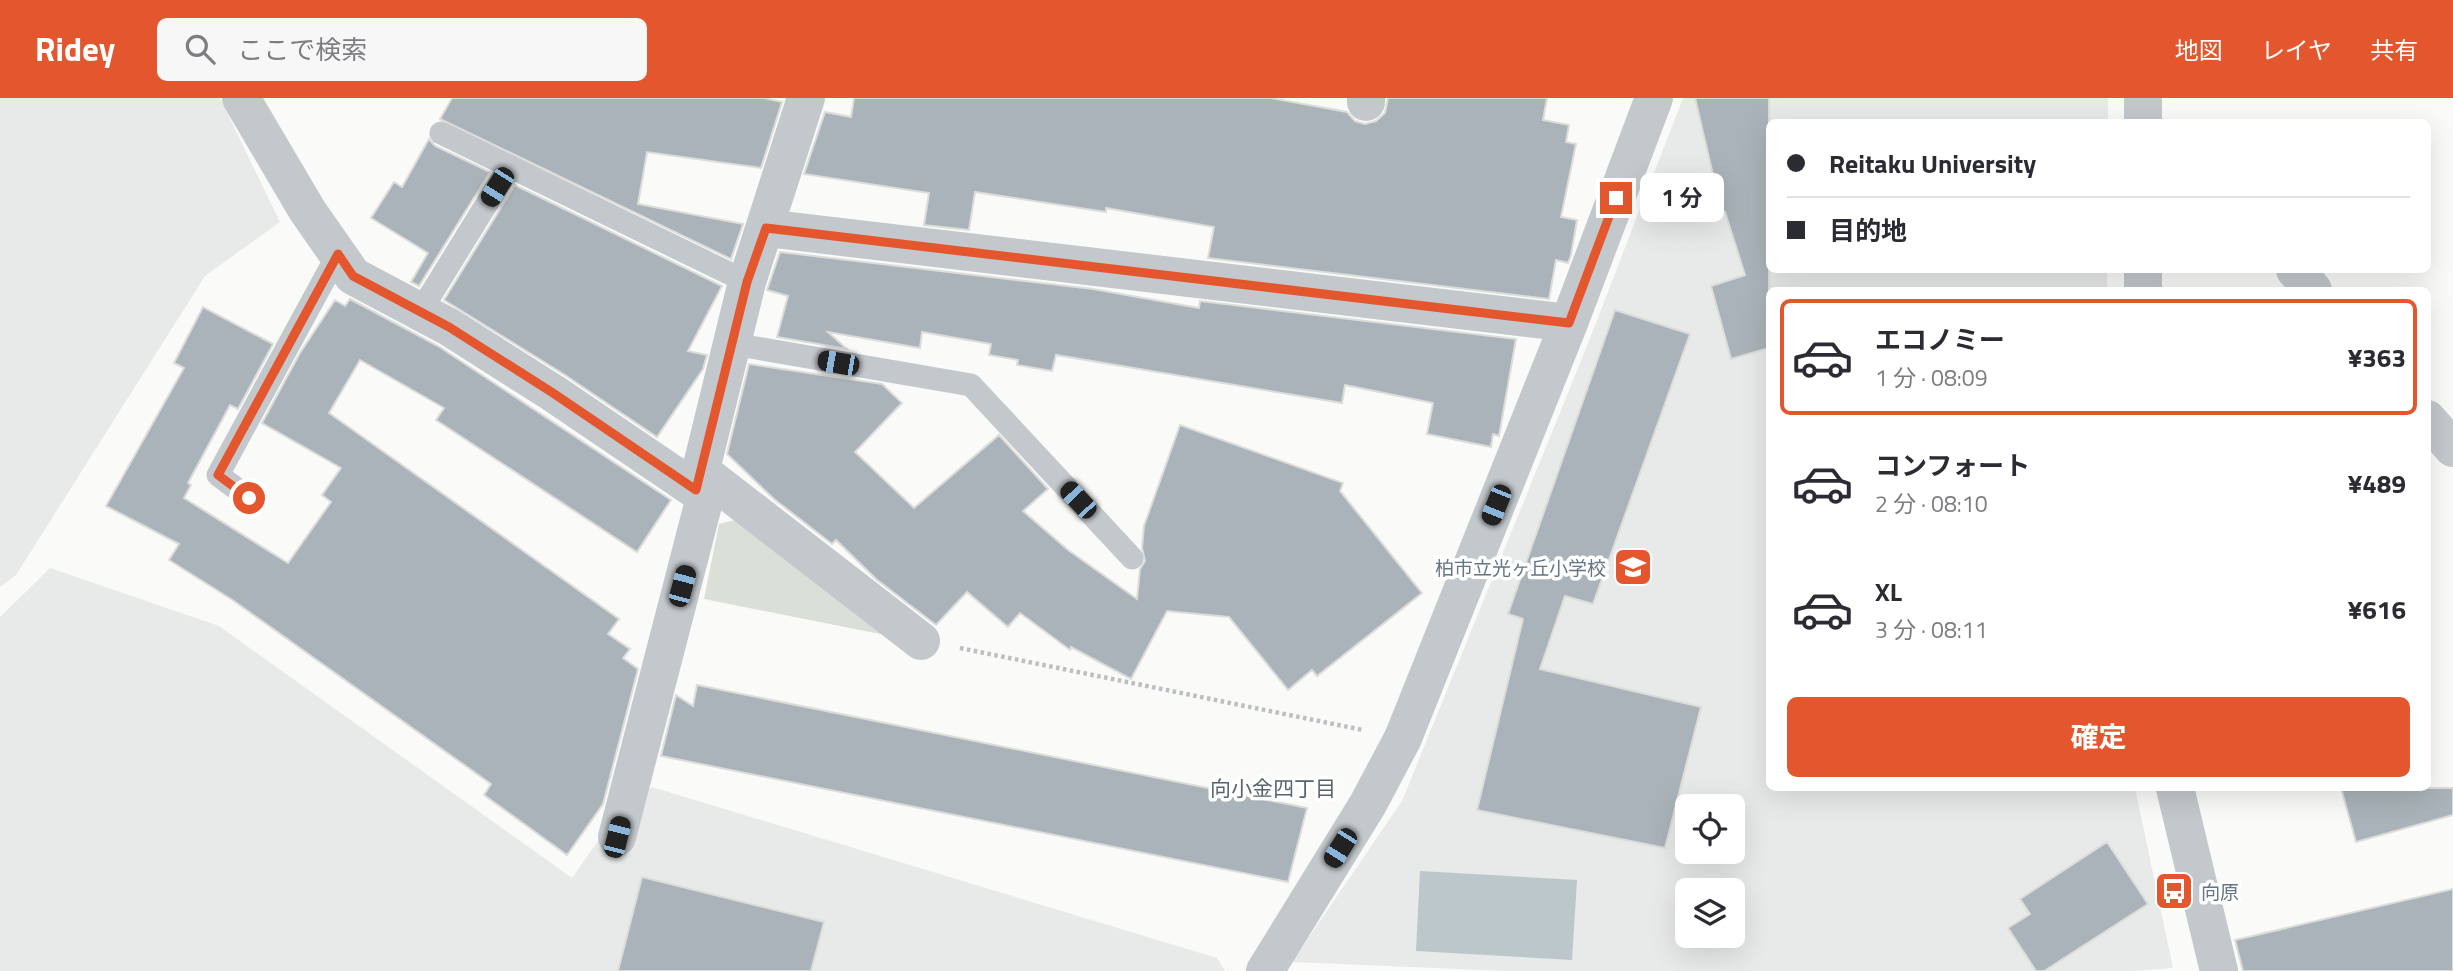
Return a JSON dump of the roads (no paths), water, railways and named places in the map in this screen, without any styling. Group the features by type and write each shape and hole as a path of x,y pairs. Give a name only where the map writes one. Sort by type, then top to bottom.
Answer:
{"street":[{"path":"241,98 307,210 353,276 420,312 553,393 696,490 705,475"},
{"path":"617,837 705,475 747,282 806,98"},
{"path":"1265,971 1368,804 1402,738 1569,323 1654,98"},
{"path":"2143,98 2143,119"},
{"path":"766,228 1569,323"},
{"path":"2298,273 2310,287"},
{"path":"2431,423 2453,448"},
{"path":"705,475 921,641"},
{"path":"2176,791 2219,971"}],"lane":[{"path":"441,133 747,282"},
{"path":"420,312 510,166"},
{"path":"249,498 218,475 338,254"},
{"path":"733,344 971,386 1132,558"}],"place":[{"name":"柏市立光ヶ丘小学校","path":"1633,567"},
{"name":"向原","path":"2174,891"}],"district":[{"name":"向小金四丁目","path":"1273,788"}]}
